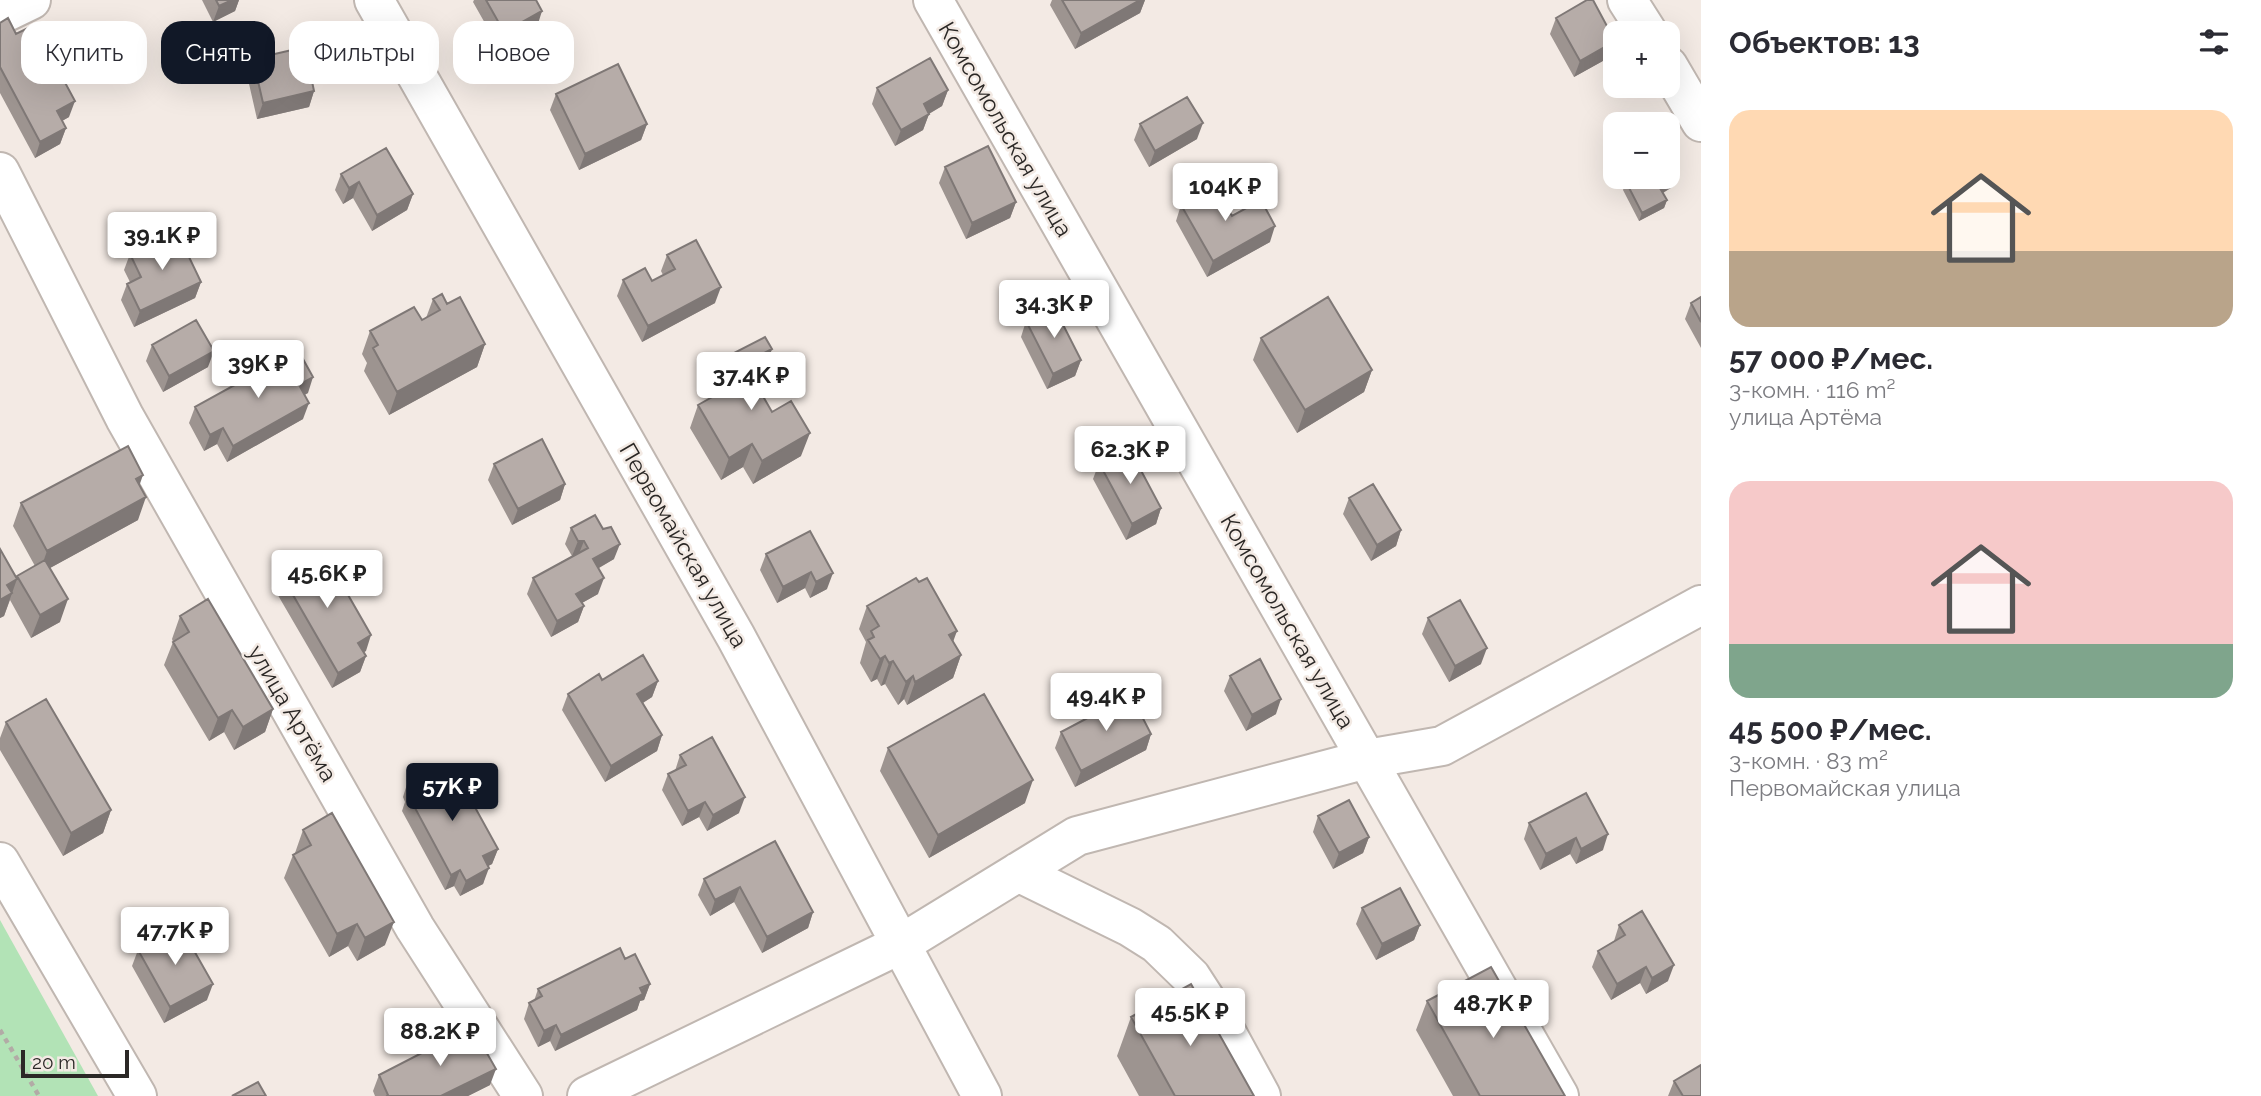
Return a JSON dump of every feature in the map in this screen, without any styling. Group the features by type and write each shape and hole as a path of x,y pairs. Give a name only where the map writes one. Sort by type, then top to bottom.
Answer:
{"street":[{"path":"0,15 31,0"},
{"name":"Первомайская улица","path":"374,0 736,637 982,1096"},
{"name":"Комсомольская улица","path":"933,0 1559,1096"},
{"path":"1627,0 1640,21"},
{"path":"1680,86 1701,122"},
{"name":"улица Артёма","path":"0,172 132,430 415,928 523,1096"},
{"path":"587,1096 901,944 1077,836 1367,759 1443,746 1701,605"},
{"path":"0,862 137,1096"},
{"path":"1018,872 1130,927 1157,944 1191,977 1224,1028 1261,1096"}],"path":[{"path":"0,1030 38,1096"}],"green space":[{"path":"0,920 98,1096 0,1096"}],"building":[{"path":"216,0 232,0 219,6"},
{"path":"486,0 536,0 542,11 524,21 498,21"},
{"path":"1062,0 1140,0 1081,33"},
{"path":"1587,0 1593,0 1604,21 1603,48 1580,61 1556,18"},
{"path":"8,18 16,34 21,32 21,84 66,84 75,101 57,111 66,128 40,142 0,67 0,23"},
{"path":"289,51 289,84 313,84 314,91 263,103 259,84 275,84 275,54"},
{"path":"930,58 948,90 924,104 929,114 901,130 877,88"},
{"path":"618,64 647,124 585,154 556,94"},
{"path":"1187,97 1203,123 1155,151 1140,124"},
{"path":"988,146 1016,202 972,223 945,167"},
{"path":"386,148 413,194 377,215 359,182 349,188 341,174"},
{"path":"1215,187 1232,216 1261,200 1275,226 1213,261 1181,205"},
{"path":"1630,189 1661,189 1667,200 1642,213"},
{"path":"177,232 201,282 140,311 127,284 141,277 130,254"},
{"path":"696,240 721,287 648,326 623,280 645,268 652,281 675,269 667,255"},
{"path":"442,294 447,304 460,297 485,344 397,392 373,348 378,345 370,331 414,307 422,320 440,310 433,299"},
{"path":"1328,297 1372,370 1305,410 1261,338"},
{"path":"1701,297 1701,322 1691,303"},
{"path":"1054,307 1081,360 1053,374 1026,321"},
{"path":"196,320 214,351 169,376 152,345"},
{"path":"765,337 772,349 744,363 772,412 791,401 810,433 762,461 752,444 729,458 698,405 728,388 722,376 736,367 728,356"},
{"path":"298,350 313,377 299,385 309,403 233,446 223,428 210,435 195,407"},
{"path":"542,439 565,484 518,509 494,464"},
{"path":"128,446 143,475 136,479 146,497 47,551 21,503"},
{"path":"1129,448 1161,508 1132,524 1099,463"},
{"path":"1373,484 1401,530 1377,545 1349,498"},
{"path":"595,515 603,529 611,527 620,544 593,559 604,578 576,594 584,606 557,621 533,578 588,548 584,541 578,541 571,528"},
{"path":"810,531 833,573 816,582 811,572 783,587 766,554"},
{"path":"0,549 17,579 7,585 12,593 0,600"},
{"path":"306,553 315,568 328,560 371,635 358,643 366,656 338,673 278,569"},
{"path":"45,560 68,599 40,615 17,576"},
{"path":"916,578 919,582 927,578 957,631 949,635 961,655 915,682 913,676 906,682 893,661 889,663 885,656 880,659 868,640 874,637 871,631 879,626 867,606"},
{"path":"208,599 273,709 243,727 232,710 218,718 173,642 189,632 180,616"},
{"path":"1460,600 1487,648 1455,666 1428,618"},
{"path":"643,655 658,681 637,694 662,735 611,766 568,694 599,674 602,680"},
{"path":"1260,659 1281,699 1252,715 1230,676"},
{"path":"984,694 1033,780 938,835 888,748"},
{"path":"1131,695 1151,734 1081,771 1061,732"},
{"path":"46,699 111,810 71,833 6,722"},
{"path":"712,737 745,797 713,815 705,802 688,811 668,774 686,765 680,755"},
{"path":"432,768 438,780 455,771 498,849 483,856 489,868 466,881 460,870 451,875 408,795 414,792 408,781"},
{"path":"1586,793 1608,834 1581,849 1576,838 1546,854 1529,823"},
{"path":"1349,800 1369,837 1339,853 1318,816"},
{"path":"332,813 394,922 365,938 357,924 337,934 293,855 311,845 303,830"},
{"path":"775,841 813,912 767,937 740,887 715,900 704,879"},
{"path":"1400,888 1420,925 1382,944 1362,908"},
{"path":"1642,911 1674,965 1652,978 1646,967 1617,984 1598,951 1625,935 1619,925"},
{"path":"180,926 213,984 170,1007 138,950"},
{"path":"620,948 625,959 635,954 650,984 640,988 643,994 561,1035 556,1025 544,1031 529,1003 542,996 538,989"},
{"path":"1491,967 1565,1096 1480,1096 1427,1001"},
{"path":"1191,984 1254,1096 1175,1096 1131,1017"},
{"path":"472,1027 496,1069 441,1096 387,1096 379,1075"},
{"path":"1701,1065 1701,1096 1683,1096 1674,1081"},
{"path":"258,1082 266,1096 232,1096"}]}
